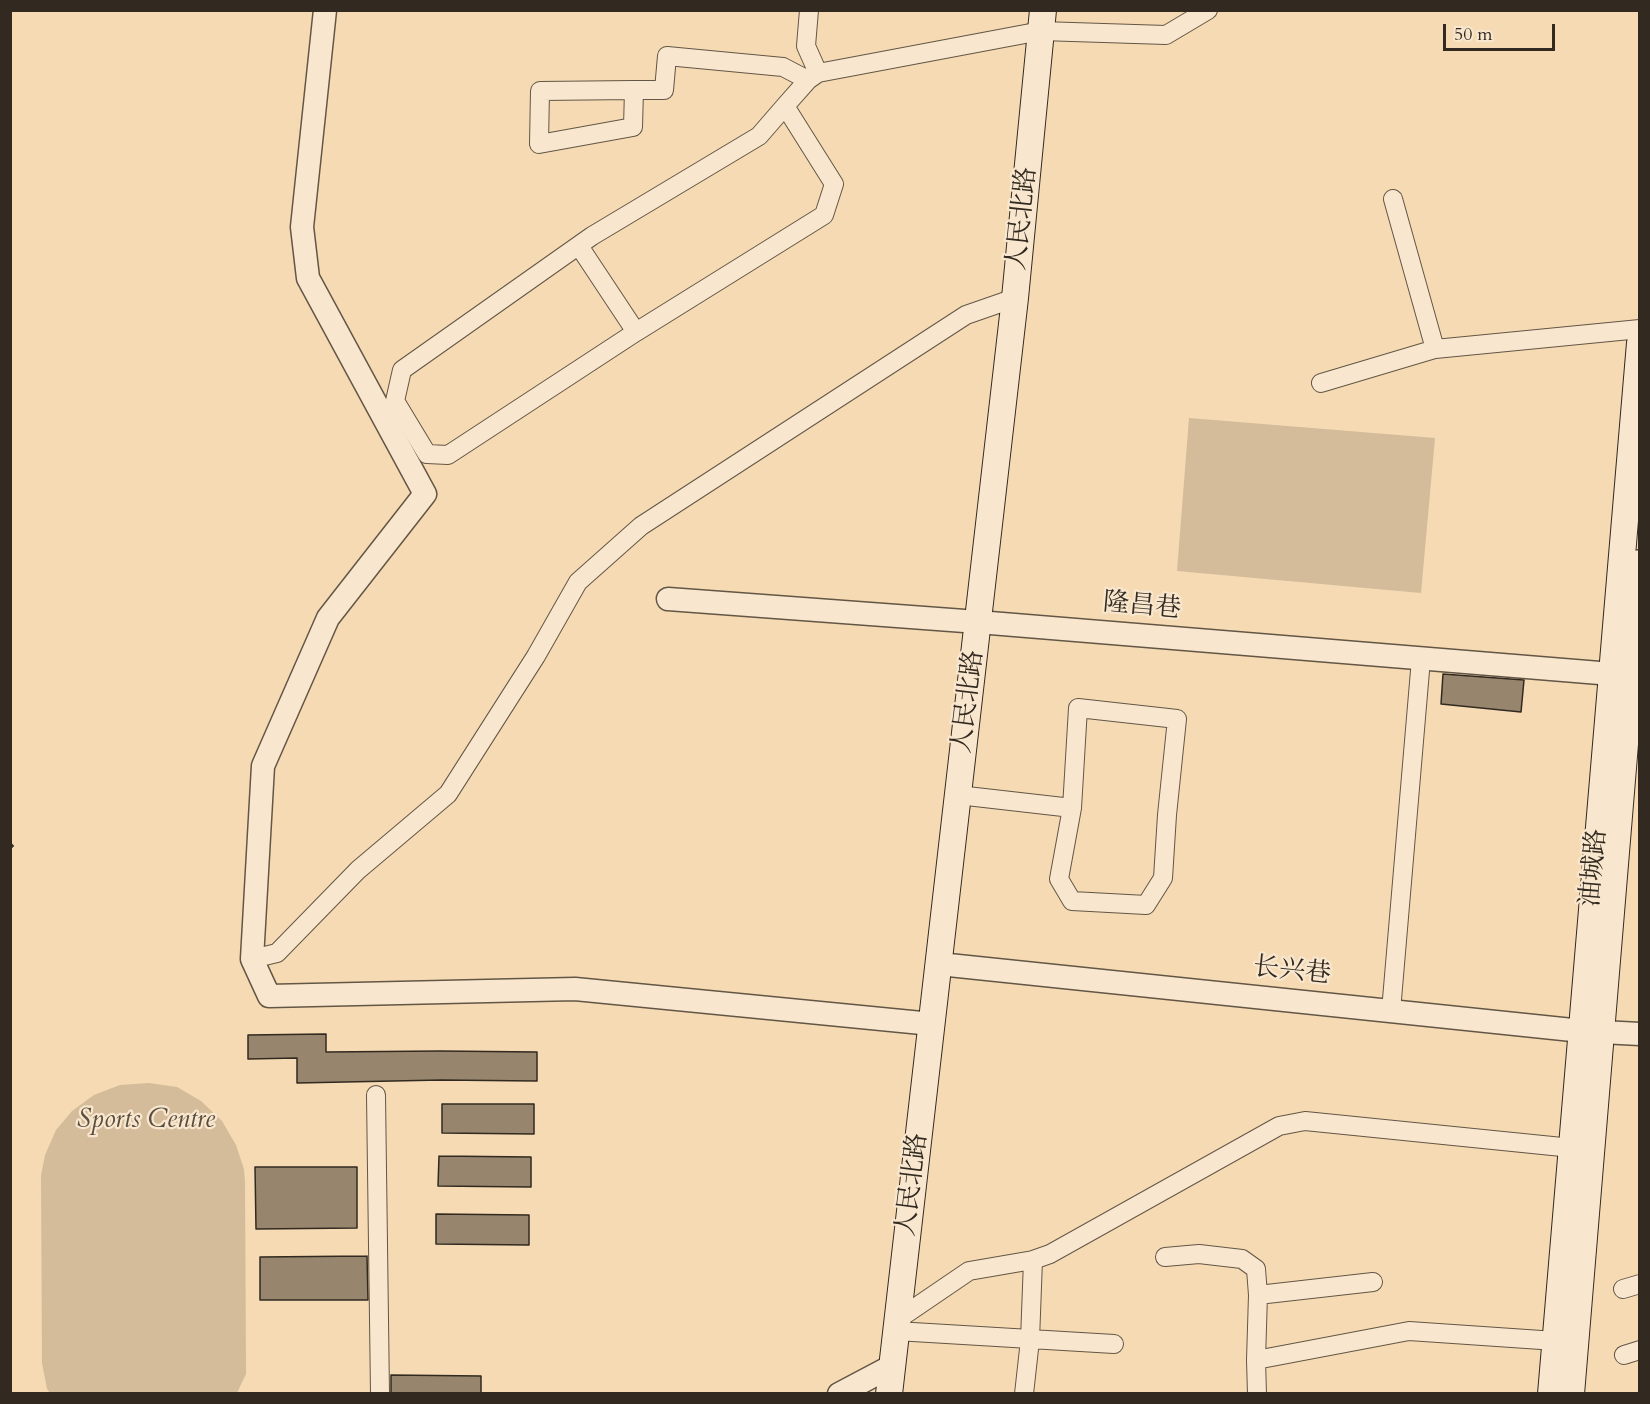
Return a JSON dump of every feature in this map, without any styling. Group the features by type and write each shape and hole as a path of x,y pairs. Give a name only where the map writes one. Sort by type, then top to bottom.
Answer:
{"main road":[{"name":"人民北路","path":"889,1394 1015,298 1042,21"},
{"name":"油城路","path":"1571,1394 1612,674 1633,512 1640,343"},
{"name":"油城路","path":"1551,1394 1572,1148 1591,1031 1640,563"}],"street":[{"path":"325,10 302,227 308,278 425,494 328,618 263,766 252,959 269,996 575,989 932,1024"},
{"path":"809,10 806,46 813,77"},
{"path":"634,90 633,127 539,144 540,91 634,90 664,90 667,56 783,67 813,77 1042,21 1166,35 1208,10"},
{"path":"785,106 834,184 824,215 636,332 448,455 427,454 395,401 402,370 579,246 759,136 785,106 813,77"},
{"path":"1393,199 1435,349"},
{"path":"579,246 636,332"},
{"path":"252,959 277,953 358,870 448,794 536,656 578,582 641,526 966,315 1015,298"},
{"path":"1321,383 1435,349 1640,329"},
{"name":"隆昌巷","path":"668,599 1612,674"},
{"path":"1391,1011 1421,659"},
{"path":"1078,708 1178,719 1162,878 1146,905 1072,901 1059,879 1072,808 1078,708"},
{"path":"958,795 1072,808"},
{"name":"长兴巷","path":"939,964 1591,1031 1640,1034"},
{"path":"376,1095 380,1394"},
{"path":"897,1325 969,1272 1033,1260 1050,1254 1279,1126 1305,1121 1572,1148"},
{"path":"1165,1257 1199,1254 1242,1259 1256,1269 1257,1394"},
{"path":"1024,1394 1030,1340 1033,1260"},
{"path":"1258,1295 1373,1282"},
{"path":"897,1325 1030,1340 1114,1344"},
{"path":"1256,1360 1409,1331 1556,1341"},
{"path":"839,1394 892,1366"}],"path":[{"path":"10,848 15,843"}],"green space":[{"path":"1189,418 1435,438 1421,593 1177,571"},
{"name":"Sports Centre","path":"149,1083 177,1087 201,1101 222,1121 236,1145 244,1169 246,1374 237,1393 50,1393 47,1389 42,1363 41,1176 45,1155 56,1130 72,1111 94,1095 120,1085"}],"building":[{"path":"1443,674 1524,680 1521,712 1441,704"},
{"path":"326,1034 326,1052 537,1052 537,1081 297,1083 297,1058 248,1059 248,1035"},
{"path":"442,1104 534,1104 534,1134 442,1133"},
{"path":"439,1156 531,1157 531,1187 438,1186"},
{"path":"255,1167 357,1167 357,1228 256,1229"},
{"path":"436,1214 529,1215 529,1245 436,1244"},
{"path":"367,1256 368,1300 260,1300 260,1257"},
{"path":"391,1375 481,1376 481,1394 391,1394"}]}
